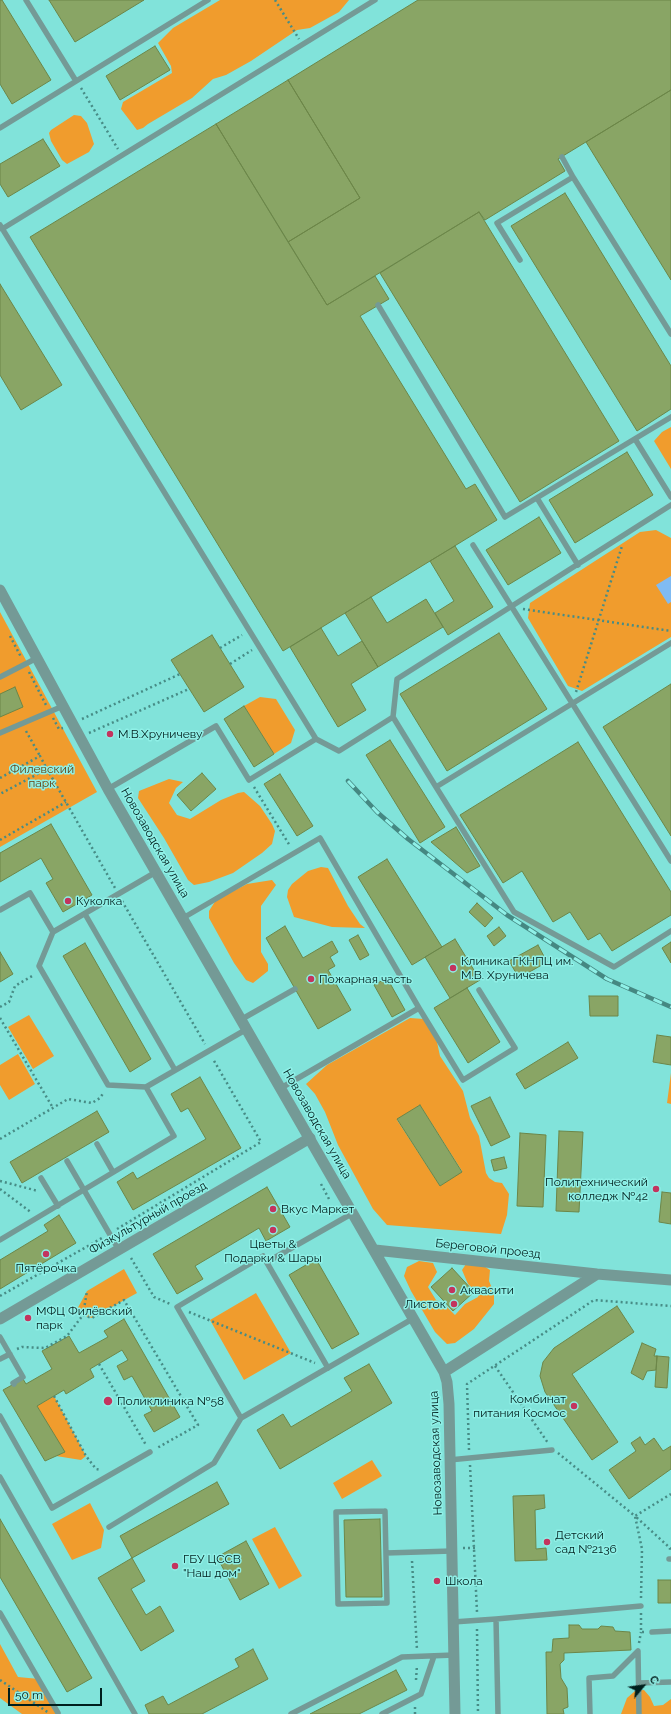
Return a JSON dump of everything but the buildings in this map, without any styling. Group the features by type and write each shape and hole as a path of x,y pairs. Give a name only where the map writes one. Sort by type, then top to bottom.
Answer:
{"street":[{"name":"Новозаводская улица","path":"0,590 3,602 37,658 108,789 242,1019 444,1372 447,1382 449,1404 455,1714"},
{"name":"Физкультурный проезд","path":"0,1319 310,1138"},
{"name":"Береговой проезд","path":"375,1250 598,1274 671,1280"},
{"path":"444,1372 598,1274"}],"lane":[{"path":"26,0 76,81"},
{"path":"0,128 208,0"},
{"path":"375,0 122,156 1,228 316,739 339,750 393,717"},
{"path":"562,157 671,334"},
{"path":"520,260 497,223 573,177"},
{"path":"378,306 505,517 671,417"},
{"path":"635,439 671,497"},
{"path":"536,498 578,565"},
{"path":"671,505 397,679 393,717 514,912 614,967 671,931"},
{"path":"473,545 671,861"},
{"path":"436,788 671,643"},
{"path":"0,677 37,658"},
{"path":"0,733 63,706"},
{"path":"108,789 216,726 249,780 316,739"},
{"path":"183,918 320,838 419,1008 463,1080 515,1048 479,990"},
{"path":"156,872 53,932 39,966 108,1085 146,1087 247,1029"},
{"path":"0,910 30,893 53,932"},
{"path":"85,914 175,1070"},
{"path":"242,1019 295,989"},
{"path":"281,1088 419,1008"},
{"path":"0,1240 174,1136 146,1087"},
{"path":"97,1144 113,1172"},
{"path":"67,1161 119,1250"},
{"path":"41,1178 58,1206"},
{"path":"267,1262 353,1213"},
{"path":"242,1418 177,1306 263,1256 328,1368"},
{"path":"109,1527 214,1463 242,1418 414,1318"},
{"path":"0,1337 23,1377 13,1383 14,1384"},
{"path":"0,1359 10,1354"},
{"path":"0,1416 52,1508 150,1452"},
{"path":"449,1460 552,1450"},
{"path":"0,1477 135,1714"},
{"path":"385,1511 386,1553 387,1603 338,1604 336,1512 385,1511"},
{"path":"386,1553 452,1551"},
{"path":"453,1622 641,1606"},
{"path":"0,1613 58,1713"},
{"path":"496,1619 498,1714"},
{"path":"652,1632 671,1631"},
{"path":"590,1714 589,1678 613,1676 638,1651 639,1714"},
{"path":"291,1714 402,1657 454,1655"},
{"path":"382,1714 421,1694 434,1656"},
{"path":"639,1683 671,1682"}],"path":[{"path":"275,0 302,45"},
{"path":"76,81 122,156"},
{"path":"572,704 625,534"},
{"path":"511,607 671,630"},
{"path":"220,648 249,630"},
{"path":"230,664 259,646"},
{"path":"72,723 180,674"},
{"path":"79,736 189,689"},
{"path":"0,1296 109,1234 261,1142 22,724"},
{"path":"0,778 40,756"},
{"path":"0,794 47,769"},
{"path":"249,780 294,853"},
{"path":"0,840 66,802"},
{"path":"0,1007 9,1002 14,986 42,970"},
{"path":"0,1018 53,1108"},
{"path":"0,1139 68,1099 92,1103 100,1098 108,1085"},
{"path":"0,1182 51,1194"},
{"path":"0,1189 38,1217"},
{"path":"132,1258 154,1297 328,1368"},
{"path":"10,1354 22,1347 45,1348 67,1336 83,1315 87,1290"},
{"path":"83,1315 92,1318 124,1300 198,1425 150,1452 99,1364"},
{"path":"478,1714 475,1548 467,1384 594,1300 671,1306"},
{"path":"495,1366 552,1450 635,1516 670,1548 670,1559"},
{"path":"54,1396 86,1456 96,1469 105,1471"},
{"path":"139,1447 145,1443"},
{"path":"635,1516 671,1494"},
{"path":"635,1516 642,1549 641,1632 652,1632"},
{"path":"463,1548 475,1548"},
{"path":"412,1552 417,1657 414,1697 415,1714"},
{"path":"0,1680 47,1714 58,1713"}],"green space":[{"path":"220,0 349,0 339,12 310,28 297,30 251,61 226,75 213,79 192,98 143,128 137,130 121,109 123,102 172,73 171,66 158,43 173,28"},
{"path":"74,115 81,116 87,123 94,144 89,152 67,164 62,160 51,141 49,133 51,130"},
{"path":"671,427 671,469 654,441 662,432"},
{"path":"656,530 671,538 671,637 582,691 568,686 528,618 530,603 640,532"},
{"name":"Филевский парк","path":"0,612 97,792 0,847"},
{"path":"260,697 276,699 295,730 291,743 274,754 244,706"},
{"path":"169,779 183,782 176,788 169,803 177,815 190,819 221,800 244,792 260,806 272,824 275,831 272,844 262,853 233,873 209,882 194,885 188,880 164,838 138,798 139,791"},
{"path":"321,867 328,868 348,906 360,924 365,928 332,927 294,917 287,897 288,890 292,884 308,871"},
{"path":"272,880 276,885 261,906 261,952 268,964 268,971 253,983 246,980 234,963 209,918 209,911 216,900 247,884"},
{"path":"29,1015 54,1056 33,1069 8,1027"},
{"path":"410,1018 424,1019 437,1042 440,1056 463,1091 470,1118 479,1136 486,1173 489,1178 495,1182 502,1183 509,1194 507,1215 501,1234 387,1225 373,1209 338,1145 325,1112 315,1094 306,1084 327,1065","holes":["420,1105 462,1171 440,1186 397,1120"]},
{"path":"18,1054 35,1084 9,1100 0,1085 0,1065"},
{"path":"671,1073 671,1104 667,1103"},
{"path":"419,1261 433,1263 437,1272 428,1287 436,1300 443,1303 455,1315 465,1304 478,1297 479,1294 468,1284 462,1270 466,1264 479,1263 490,1270 489,1281 494,1293 494,1304 474,1329 455,1343 447,1344 435,1332 404,1276 407,1267"},
{"path":"124,1269 137,1293 92,1318 75,1313 87,1291"},
{"path":"256,1293 291,1353 244,1380 210,1320"},
{"path":"54,1396 86,1456 81,1460 56,1456 64,1452 37,1406"},
{"path":"372,1460 382,1476 342,1499 333,1483"},
{"path":"90,1503 104,1530 101,1548 72,1560 52,1524"},
{"path":"275,1527 302,1576 279,1589 252,1539"},
{"path":"0,1644 18,1677 39,1679 58,1714 22,1714 0,1698"},
{"path":"644,1690 650,1697 654,1706 663,1705 671,1699 671,1714 621,1714 627,1698 635,1691"}],"water":[{"path":"671,576 671,602 668,604 656,585"}],"railway":[{"path":"348,781 377,812 408,839 507,915 607,979 671,1007"}],"place":[{"name":"М.В.Хруничеву","path":"110,734"},
{"name":"Куколка","path":"68,901"},
{"name":"Клиника ГКНПЦ им. М.В. Хруничева","path":"453,968"},
{"name":"Пожарная часть","path":"311,979"},
{"name":"Политехнический колледж №42","path":"656,1189"},
{"name":"Вкус Маркет","path":"273,1209"},
{"name":"Цветы & Подарки & Шары","path":"273,1230"},
{"name":"Пятёрочка","path":"46,1254"},
{"name":"Аквасити","path":"452,1290"},
{"name":"Листок","path":"454,1304"},
{"name":"МФЦ Филёвский парк","path":"28,1318"},
{"name":"Поликлиника №58","path":"108,1401"},
{"name":"Комбинат питания Космос","path":"574,1406"},
{"name":"Детский сад №2136","path":"547,1542"},
{"name":"ГБУ ЦССВ \"Наш дом\"","path":"175,1566"},
{"name":"Школа","path":"437,1581"}]}
